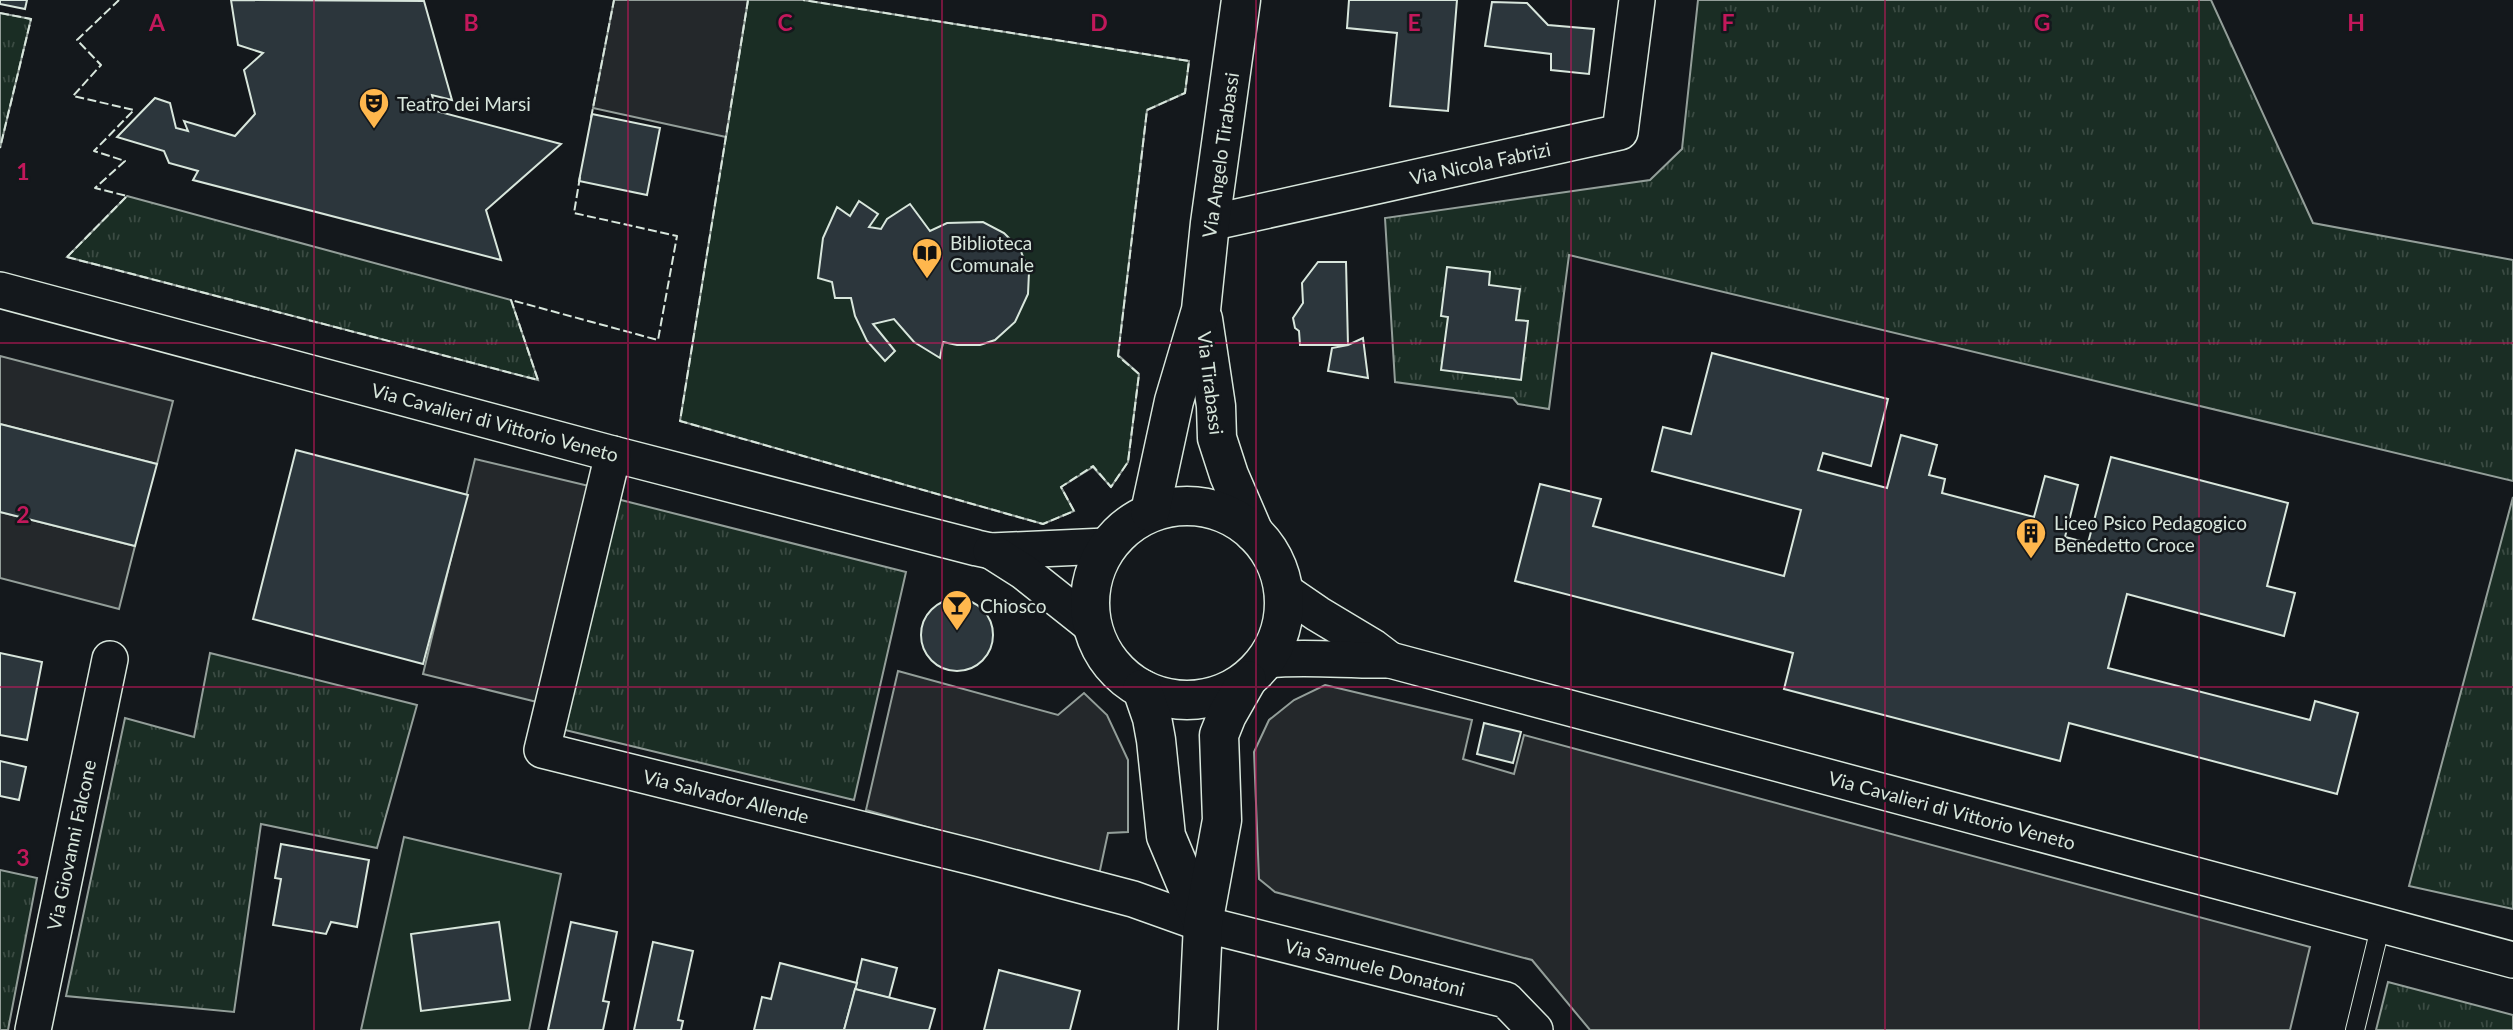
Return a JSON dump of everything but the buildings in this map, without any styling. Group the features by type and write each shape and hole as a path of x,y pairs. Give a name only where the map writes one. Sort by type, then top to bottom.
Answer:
{"street":[{"name":"Via Angelo Tirabassi","path":"1201,310 1210,223 1241,0"},
{"name":"Via Nicola Fabrizi","path":"1210,223 1620,132 1637,0"},
{"name":"Via Cavalieri di Vittorio Veneto","path":"0,290 613,454 991,551 1106,546"},
{"name":"Via Tirabassi","path":"1150,512 1174,401 1201,310"},
{"name":"Via Tirabassi","path":"1201,310 1216,407 1217,438 1229,475 1254,533"},
{"name":"Via Salvador Allende","path":"613,454 542,750 977,858 1133,900 1203,924"},
{"path":"1198,1030 1203,924 1222,820 1219,735 1227,715 1257,670 1278,638 1284,614 1283,590 1273,559 1254,533 1231,516 1205,507 1177,506 1150,512 1126,526 1106,546 1094,571 1088,598 1092,625 1102,651 1119,674 1142,689 1168,699 1196,700 1223,694 1257,670"},
{"name":"Via Cavalieri di Vittorio Veneto","path":"991,551 1024,572 1092,625"},
{"name":"Via Cavalieri di Vittorio Veneto","path":"1283,590 1390,660"},
{"name":"Via Cavalieri di Vittorio Veneto","path":"1257,670 1306,657 1356,661 1390,660 2513,960"},
{"name":"Via Giovanni Falcone","path":"33,1030 110,659"},
{"path":"1142,689 1156,740 1166,836 1203,924"},
{"name":"Via Samuele Donatoni","path":"1203,924 1506,1000 1535,1030"}],"lane":[{"path":"2356,1030 2381,924"}],"green space":[{"path":"748,0 803,0 1189,61 1185,93 1147,110 1118,355 1139,374 1128,462 1111,487 1093,467 1061,487 1074,511 1043,524 680,421"},
{"path":"1698,0 2211,0 2313,223 2513,260 2513,481 1569,255 1549,409 1518,404 1513,398 1395,382 1385,218 1650,180 1682,149"},
{"path":"0,13 31,19 0,148"},
{"path":"127,196 511,300 538,380 67,257"},
{"path":"2513,497 2513,909 2409,886"},
{"path":"617,499 906,572 854,800 561,729"},
{"path":"210,653 417,705 377,848 261,824 234,1012 66,996 125,718 194,737"},
{"path":"404,837 561,874 529,1030 361,1030"},
{"path":"0,870 37,878 8,1030 0,1030"},
{"path":"2388,982 2513,1015 2513,1030 2376,1030"}],"shaded area":[{"path":"614,0 748,0 726,137 593,108"},
{"path":"0,356 173,401 157,464 0,424"},
{"path":"475,459 589,486 537,702 423,674"},
{"path":"0,512 135,546 119,609 0,578"},
{"path":"898,671 1058,715 1084,693 1107,715 1128,760 1128,832 1108,833 1099,875 866,810"},
{"path":"1325,685 1472,720 1463,759 1514,774 1524,735 2310,947 2290,1030 1590,1030 1532,960 1275,892 1259,879 1254,752 1269,720 1294,700"}],"fence":[{"path":"67,257 127,196 95,188 125,161 94,151 134,110 73,96 101,65 77,40 119,0"},
{"path":"591,118 614,0"},
{"path":"748,0 680,421 1043,524 1074,511 1061,487 1093,466 1111,487 1128,462 1139,374 1118,356 1147,110 1185,93 1189,61 803,0"},
{"path":"0,13 31,19 0,148"},
{"path":"67,257 538,380 511,300 658,340 677,236 574,213 580,177"}],"place":[{"name":"Teatro dei Marsi","path":"374,130"},
{"name":"Biblioteca Comunale","path":"927,280"},
{"name":"Liceo Psico Pedagogico Benedetto Croce","path":"2031,560"},
{"name":"Chiosco","path":"957,632"}]}
